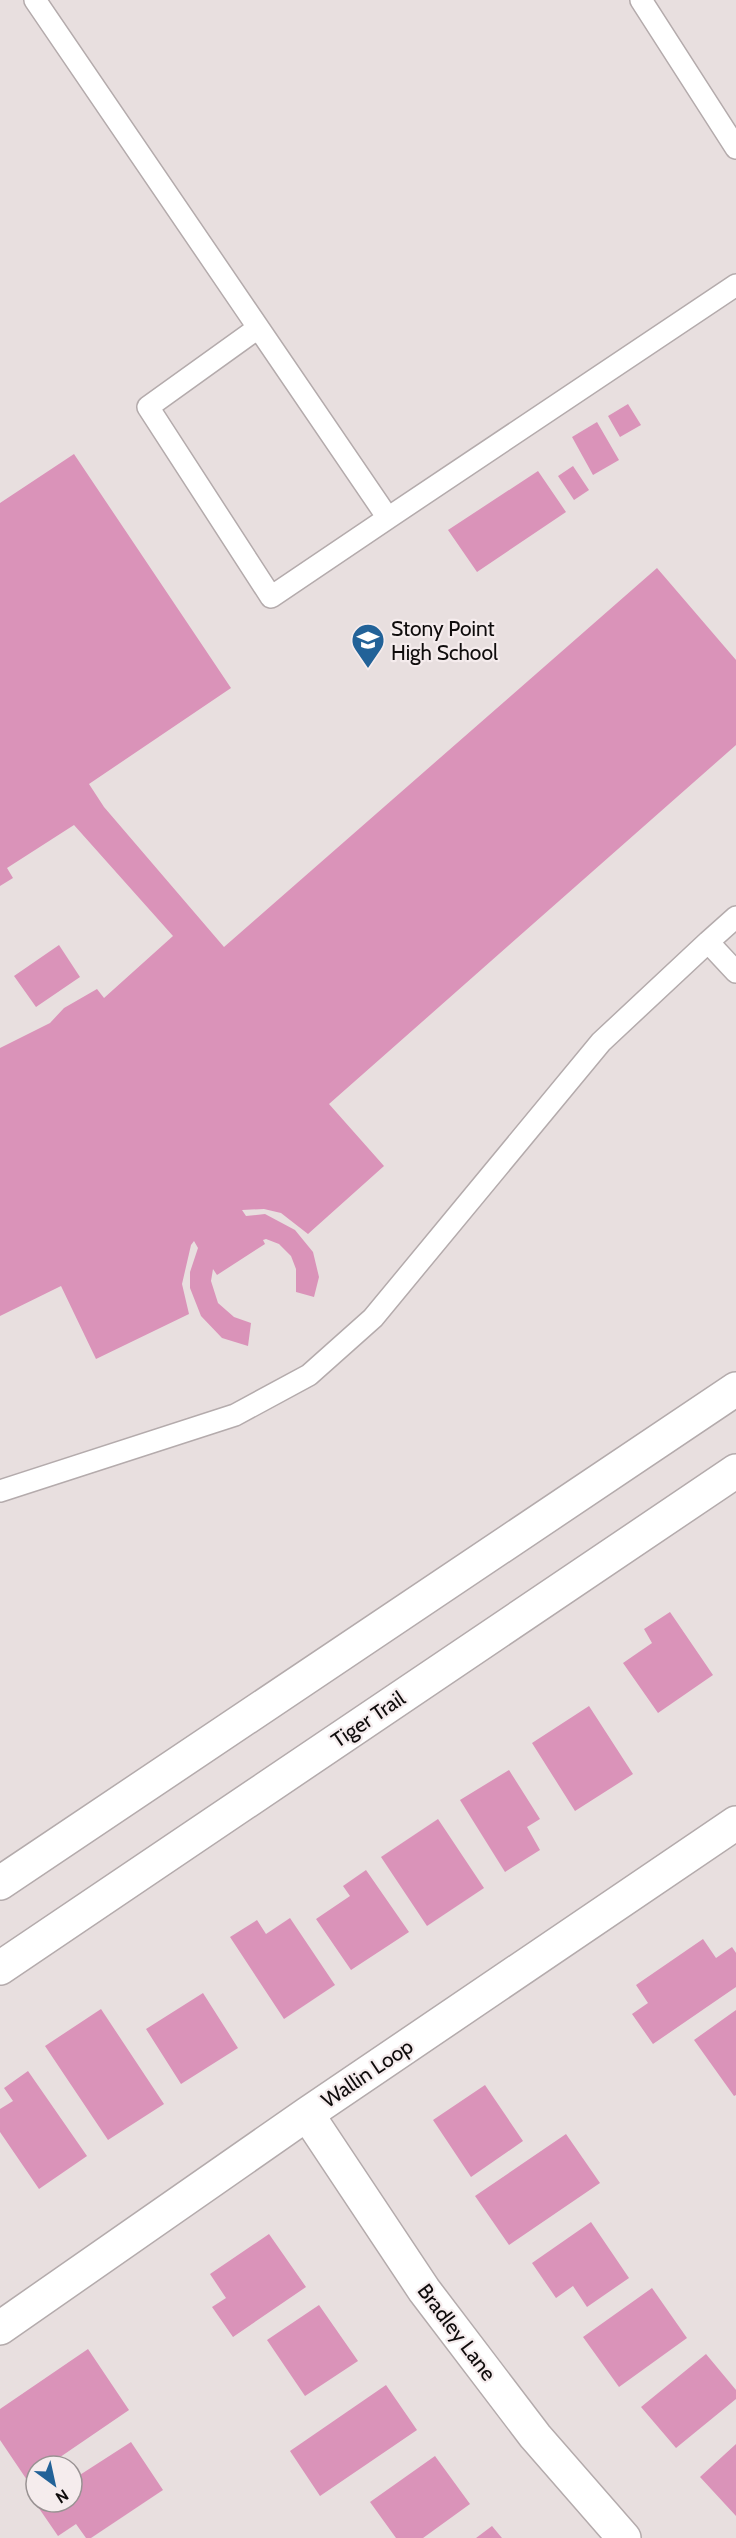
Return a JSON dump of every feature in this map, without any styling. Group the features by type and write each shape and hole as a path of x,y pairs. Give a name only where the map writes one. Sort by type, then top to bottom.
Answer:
{"street":[{"path":"0,1883 736,1389"},
{"name":"Tiger Trail","path":"0,1968 736,1471"},
{"name":"Wallin Loop","path":"0,2328 306,2114 736,1823"},
{"name":"Bradley Lane","path":"306,2114 424,2290 535,2436 624,2538"}],"lane":[{"path":"35,0 388,519"},
{"path":"641,0 736,148"},
{"path":"258,328 148,407 271,597 736,285"},
{"path":"0,1491 235,1415 309,1375 373,1318 602,1042 736,917"},
{"path":"708,942 736,972"}],"building":[{"path":"628,404 641,425 620,437 608,416"},
{"path":"597,422 619,460 593,475 572,437"},
{"path":"74,454 231,688 89,784 104,807 224,947 657,568 736,660 736,745 329,1104 384,1166 308,1234 281,1213 264,1209 242,1210 246,1216 265,1214 295,1230 313,1252 319,1277 314,1297 296,1292 296,1269 291,1256 279,1244 266,1239 263,1240 265,1244 217,1275 213,1269 211,1281 218,1303 234,1317 251,1323 248,1346 222,1338 201,1316 190,1288 190,1272 198,1248 194,1241 191,1245 182,1284 189,1314 96,1359 61,1286 0,1316 0,1048 50,1023 64,1008 97,989 104,998 173,936 74,825 7,868 13,878 0,886 0,503"},
{"path":"573,466 589,490 574,500 558,476"},
{"path":"538,471 566,512 477,572 448,530"},
{"path":"59,945 80,977 36,1007 14,976"},
{"path":"670,1612 713,1675 658,1713 623,1663 652,1643 644,1629"},
{"path":"589,1706 633,1774 575,1811 532,1743"},
{"path":"509,1770 540,1819 527,1827 540,1850 505,1872 460,1800"},
{"path":"438,1819 484,1888 427,1926 381,1857"},
{"path":"366,1870 409,1932 351,1970 316,1919 350,1896 343,1886"},
{"path":"290,1918 335,1985 284,2019 230,1937 257,1920 266,1934"},
{"path":"703,1939 716,1958 732,1947 736,1953 736,1987 653,2044 632,2014 648,2003 636,1985"},
{"path":"203,1993 238,2048 181,2084 146,2029"},
{"path":"101,2009 164,2104 108,2140 45,2046"},
{"path":"736,2010 736,2095 734,2096 694,2040"},
{"path":"28,2071 87,2156 39,2189 0,2132 0,2109 13,2101 4,2088"},
{"path":"485,2085 523,2141 471,2177 433,2120"},
{"path":"566,2134 600,2183 509,2245 475,2196"},
{"path":"591,2222 629,2278 587,2307 573,2286 556,2298 532,2263"},
{"path":"269,2234 306,2287 233,2337 212,2307 226,2298 210,2274"},
{"path":"652,2288 687,2338 619,2387 583,2337"},
{"path":"319,2305 358,2361 305,2396 267,2340"},
{"path":"88,2349 129,2410 65,2454 24,2454 24,2476 0,2440 0,2409"},
{"path":"706,2354 736,2390 736,2399 676,2448 641,2407"},
{"path":"386,2385 417,2430 320,2496 290,2451"},
{"path":"131,2442 163,2490 91,2538 86,2538 76,2524 58,2536 43,2514 84,2514 84,2472"},
{"path":"736,2444 736,2516 700,2477"},
{"path":"435,2456 470,2504 423,2538 396,2538 370,2502"},
{"path":"492,2526 502,2538 476,2538"}],"place":[{"name":"Stony Point High School","path":"368,669"}]}
